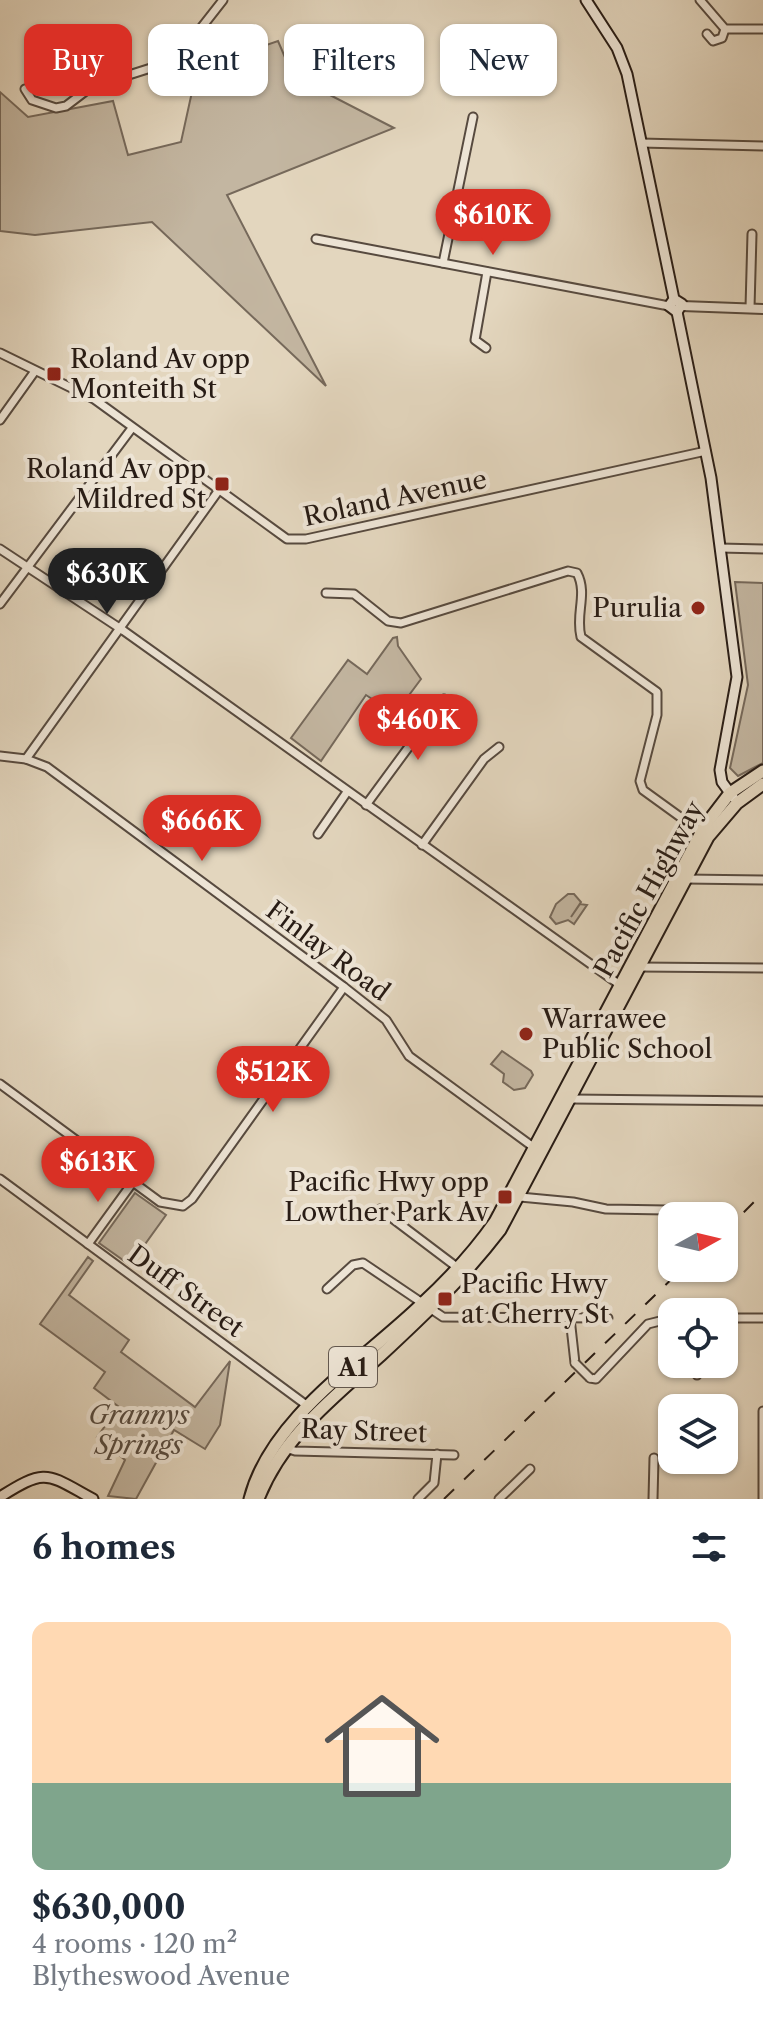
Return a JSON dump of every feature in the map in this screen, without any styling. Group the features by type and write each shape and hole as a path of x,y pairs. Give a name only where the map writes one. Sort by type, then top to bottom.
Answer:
{"highway":[{"name":"Pacific Highway","path":"250,1499 261,1467 309,1407 466,1274 520,1197 701,832 763,771"},
{"name":"Pacific Highway","path":"258,1499 281,1444 317,1414 426,1307 495,1222 620,985 708,837 734,798 763,784"}],"main road":[{"path":"586,0 620,53 706,451 737,677 720,772 734,798"},
{"path":"0,1497 29,1478 44,1475 93,1499"}],"street":[{"path":"132,74 176,60 223,0"},
{"path":"700,0 725,29 763,29"},
{"path":"707,34 713,41 722,38 725,29"},
{"path":"29,96 32,100 56,108 66,106 79,96"},
{"path":"443,263 473,117"},
{"path":"641,143 763,146"},
{"path":"750,308 752,234"},
{"path":"316,239 675,306 763,309"},
{"path":"486,348 477,344 475,338 487,272"},
{"name":"Roland Avenue","path":"0,353 94,399 279,535 298,539 706,451"},
{"path":"0,420 35,371"},
{"path":"0,604 132,428"},
{"path":"26,759 219,490"},
{"path":"720,548 763,549"},
{"path":"0,549 118,627 620,985"},
{"path":"326,593 354,594 388,621 401,623 568,571 577,573 584,586 578,628 581,637 657,692 657,715 640,781 643,790 701,832"},
{"path":"366,805 444,699"},
{"path":"422,845 484,759 499,747"},
{"name":"Finlay Road","path":"0,756 26,759 47,767 344,987 386,1020 409,1056 536,1149"},
{"path":"318,834 347,792"},
{"path":"684,879 763,880"},
{"path":"634,966 763,968"},
{"path":"0,1084 160,1202 177,1207 192,1199 344,987"},
{"path":"571,1099 763,1101"},
{"name":"Duff Street","path":"0,1179 309,1407"},
{"path":"88,1244 133,1182"},
{"path":"520,1197 606,1209 658,1210"},
{"path":"380,1209 458,1268"},
{"path":"327,1289 353,1265 363,1263 443,1317 608,1318"},
{"path":"570,1318 575,1363 590,1378 596,1379 648,1324 658,1322"},
{"path":"738,1318 763,1318"},
{"path":"763,1411 763,1499"},
{"name":"Ray Street","path":"281,1444 295,1451 454,1455"},
{"path":"418,1499 434,1483 437,1454"},
{"path":"653,1499 654,1458"},
{"path":"499,1499 530,1469"}],"green space":[{"path":"278,41 284,55 284,96 332,96 394,128 227,195 326,386 152,222 35,235 0,231 0,92 28,117 113,101 128,155 181,142 191,96 268,96 268,44"},
{"path":"735,582 763,583 763,763 738,776 730,768 748,685"},
{"path":"397,637 398,646 421,679 395,714 366,695 321,761 291,738 348,660 367,674 393,638"},
{"path":"568,894 574,894 581,902 571,917 580,904 587,905 574,924 568,920 556,924 550,917 556,904"},
{"path":"502,1051 531,1071 533,1075 525,1088 514,1090 503,1082 504,1074 491,1064"},
{"path":"135,1193 166,1215 130,1265 99,1243"},
{"name":"Grannys Springs","path":"88,1257 93,1261 69,1295 129,1340 121,1352 195,1407 230,1361 220,1425 205,1449 174,1430 136,1499 108,1496 125,1460 97,1437 119,1407 94,1388 105,1372 40,1324"}],"railway":[{"path":"738,1218 763,1193"},
{"path":"444,1499 669,1282"}],"place":[{"name":"Roland Av opp Monteith St","path":"54,374"},
{"name":"Roland Av opp Mildred St","path":"222,484"},
{"name":"Purulia","path":"698,608"},
{"name":"Warrawee Public School","path":"526,1034"},
{"name":"Pacific Hwy opp Lowther Park Av","path":"505,1197"},
{"name":"Pacific Hwy at Cherry St","path":"445,1299"}]}
